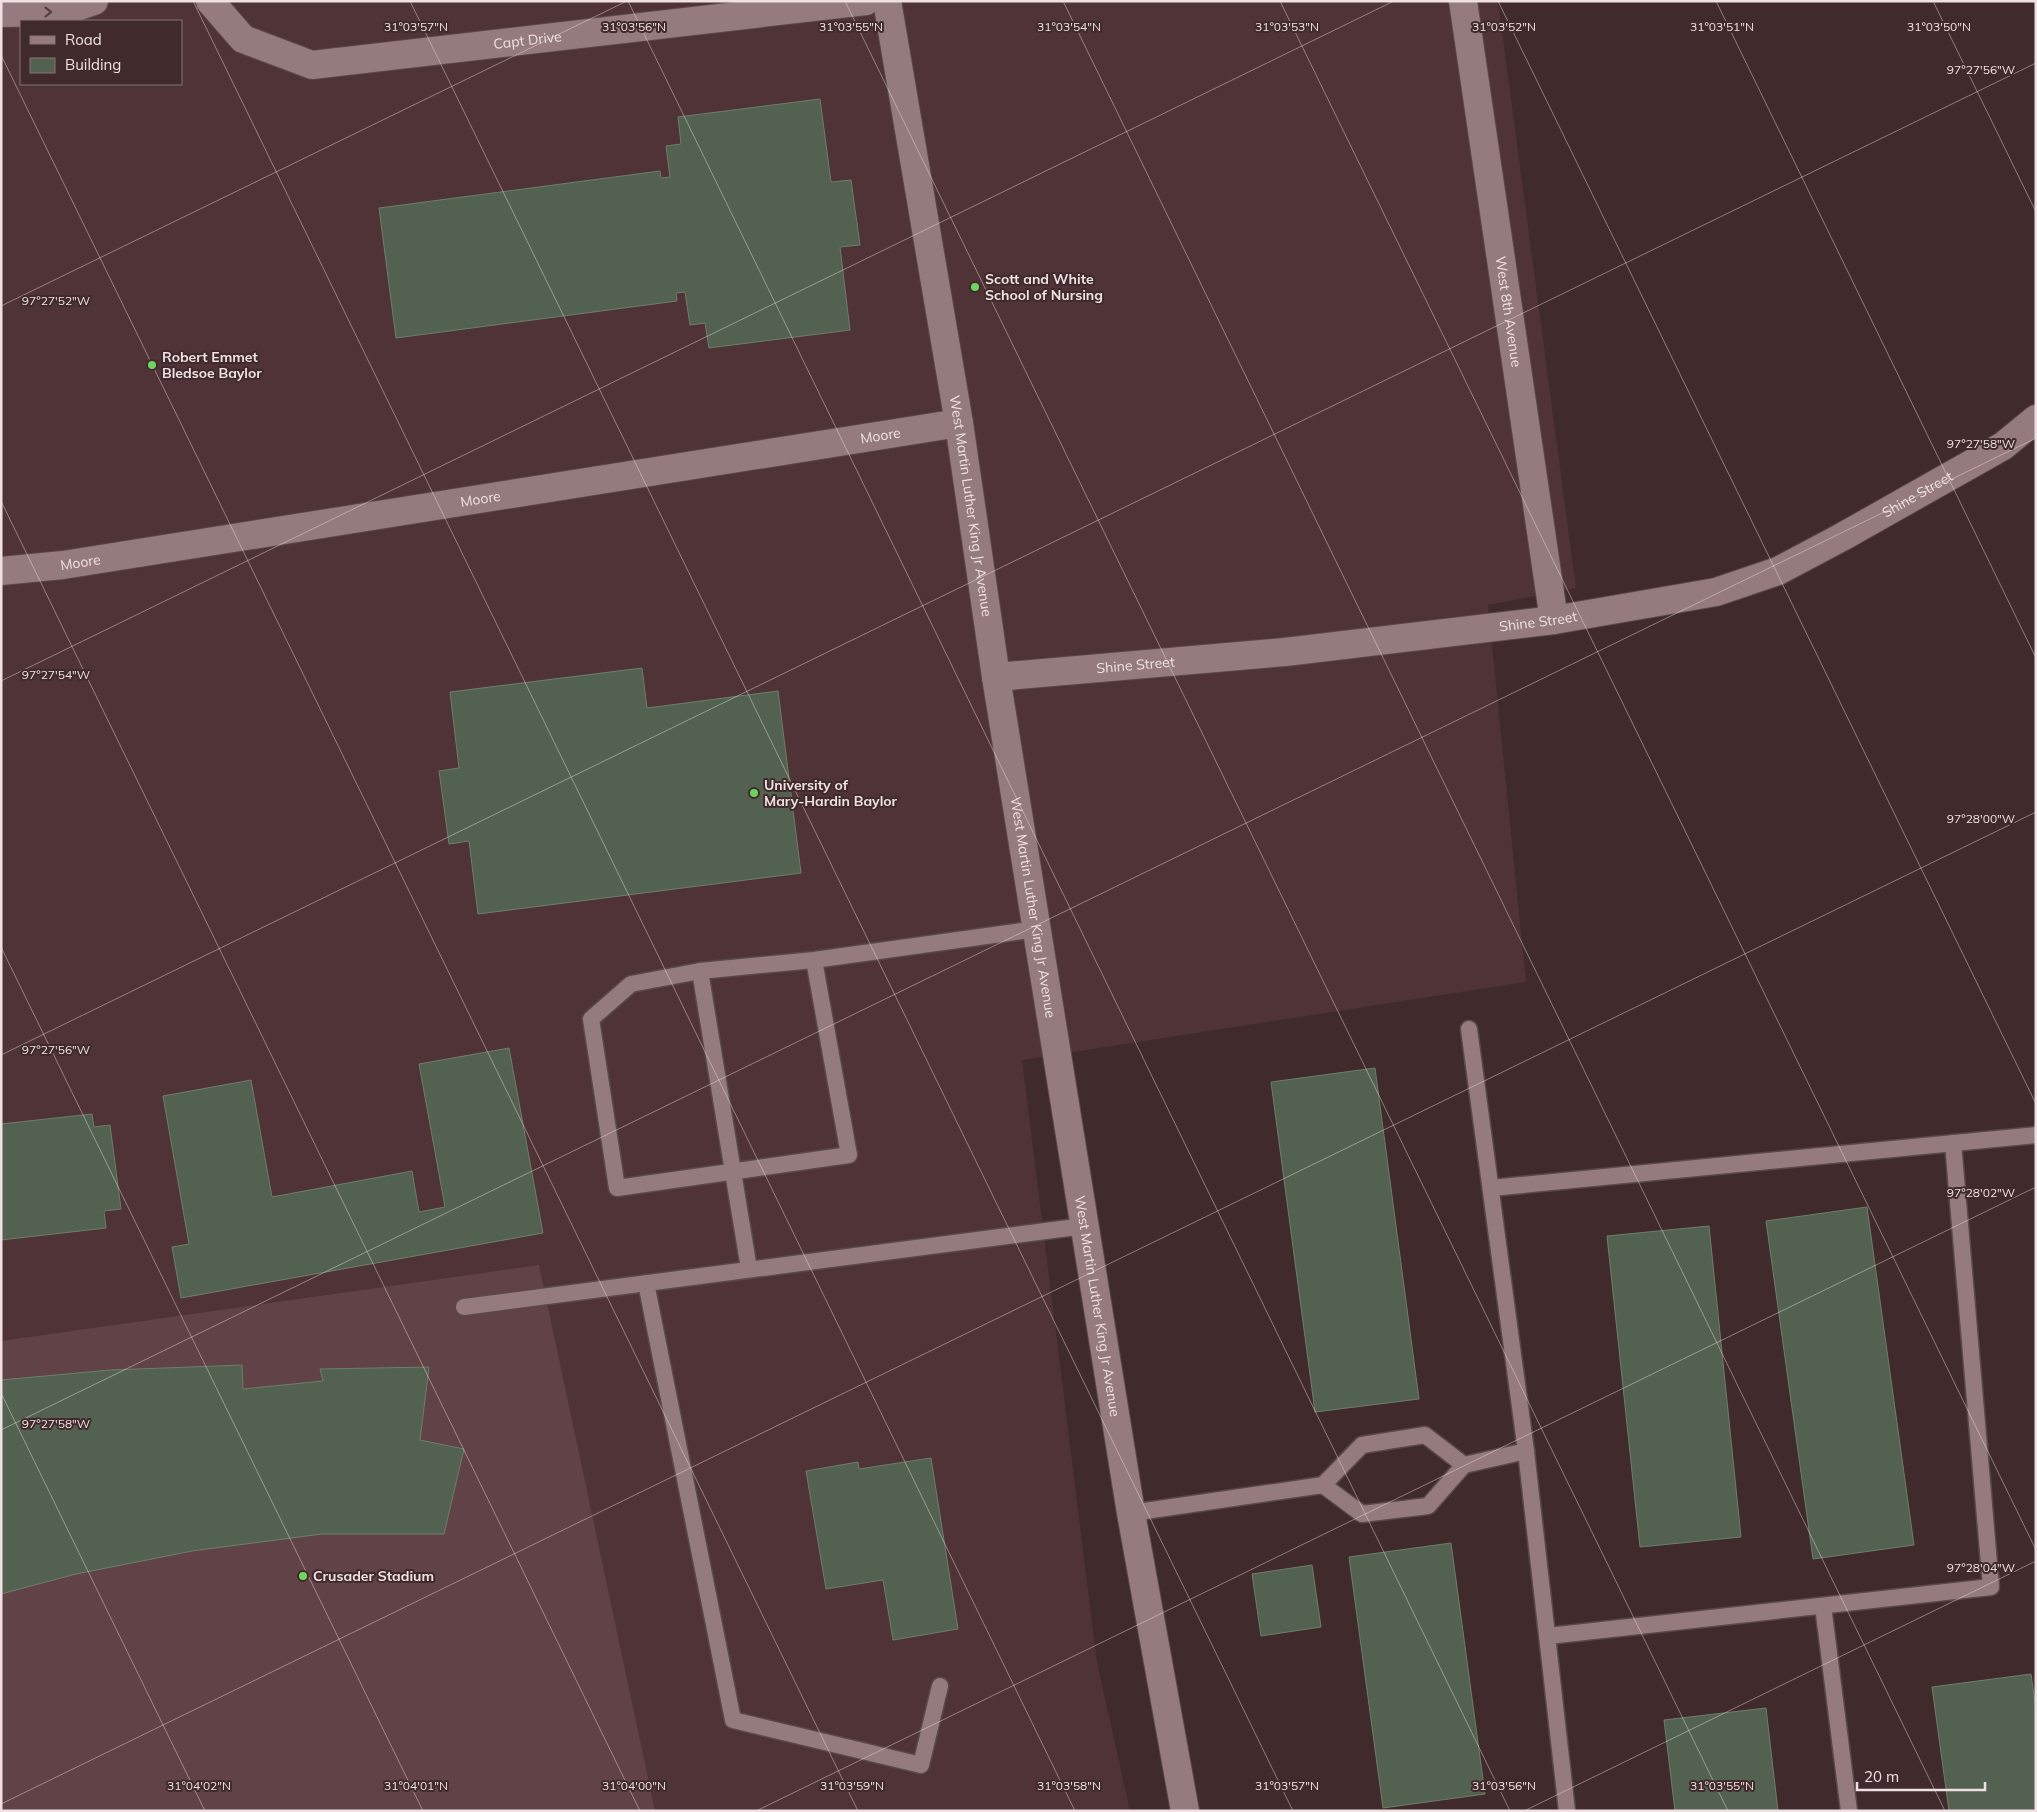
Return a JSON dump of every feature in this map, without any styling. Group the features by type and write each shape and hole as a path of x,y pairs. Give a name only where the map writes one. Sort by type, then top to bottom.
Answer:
{"street":[{"path":"1,13 61,12 94,1"},
{"name":"Capt Drive","path":"210,1 243,39 312,65 866,1"},
{"name":"West Martin Luther King Jr Avenue","path":"887,1 959,424 996,677 1131,1513 1185,1811"},
{"name":"West 8th Avenue","path":"1463,1 1554,620"},
{"name":"Shine Street","path":"996,677 1284,652 1554,620 1716,592 1778,571 1884,514 1994,451 2036,419"},
{"name":"Moore","path":"1,571 83,562 959,424"}],"lane":[{"path":"814,960 849,1155 617,1188 591,1019 630,984 700,971 814,960 1037,929"},
{"path":"700,971 749,1269"},
{"path":"1469,1029 1526,1451 1568,1811"},
{"path":"1491,1188 2036,1135"},
{"path":"1548,1636 1991,1587 1953,1143"},
{"path":"464,1307 1084,1226"},
{"path":"646,1282 732,1720 921,1765 940,1686"},
{"path":"1131,1513 1323,1485 1362,1445 1425,1435 1464,1465"},
{"path":"1323,1485 1362,1514 1428,1506 1464,1465 1526,1451"},
{"path":"1824,1606 1849,1811"}],"shaded area":[{"name":"University of Mary-Hardin Baylor","path":"1,1 1498,1 1576,588 1488,605 1526,982 1022,1060 1097,1662 1130,1811 1,1811"},
{"name":"Crusader Stadium","path":"539,1265 655,1811 1,1811 1,1341"}],"building":[{"path":"820,99 831,182 851,180 860,245 840,247 850,330 709,348 705,323 690,325 685,292 676,293 677,301 396,338 379,208 660,171 661,178 670,177 666,146 681,144 678,117"},
{"path":"642,668 647,708 778,691 801,873 478,914 469,841 449,844 439,771 459,768 450,692"},
{"path":"509,1048 543,1233 181,1298 172,1247 189,1244 163,1096 251,1080 272,1197 412,1171 419,1212 445,1207 419,1064"},
{"path":"1375,1068 1419,1399 1315,1412 1271,1082"},
{"path":"92,1114 94,1127 110,1125 121,1209 104,1211 106,1228 1,1240 1,1124"},
{"path":"1867,1207 1914,1545 1813,1559 1766,1221"},
{"path":"1709,1226 1741,1537 1640,1547 1607,1236"},
{"path":"242,1365 243,1389 323,1381 320,1369 429,1367 420,1440 464,1449 444,1534 322,1534 192,1551 76,1574 1,1594 1,1380 111,1370"},
{"path":"931,1458 958,1629 893,1640 883,1580 826,1589 806,1471 858,1462 859,1469"},
{"path":"1451,1543 1485,1794 1383,1808 1349,1557"},
{"path":"1312,1565 1321,1627 1261,1636 1252,1574"},
{"path":"2031,1674 2036,1710 2036,1811 1949,1811 1932,1687"},
{"path":"1766,1708 1778,1811 1675,1811 1664,1720"}],"place":[{"name":"Scott and White School of Nursing","path":"975,287"},
{"name":"Robert Emmet Bledsoe Baylor","path":"152,365"},
{"name":"University of Mary-Hardin Baylor","path":"754,793"},
{"name":"Crusader Stadium","path":"303,1576"}]}
